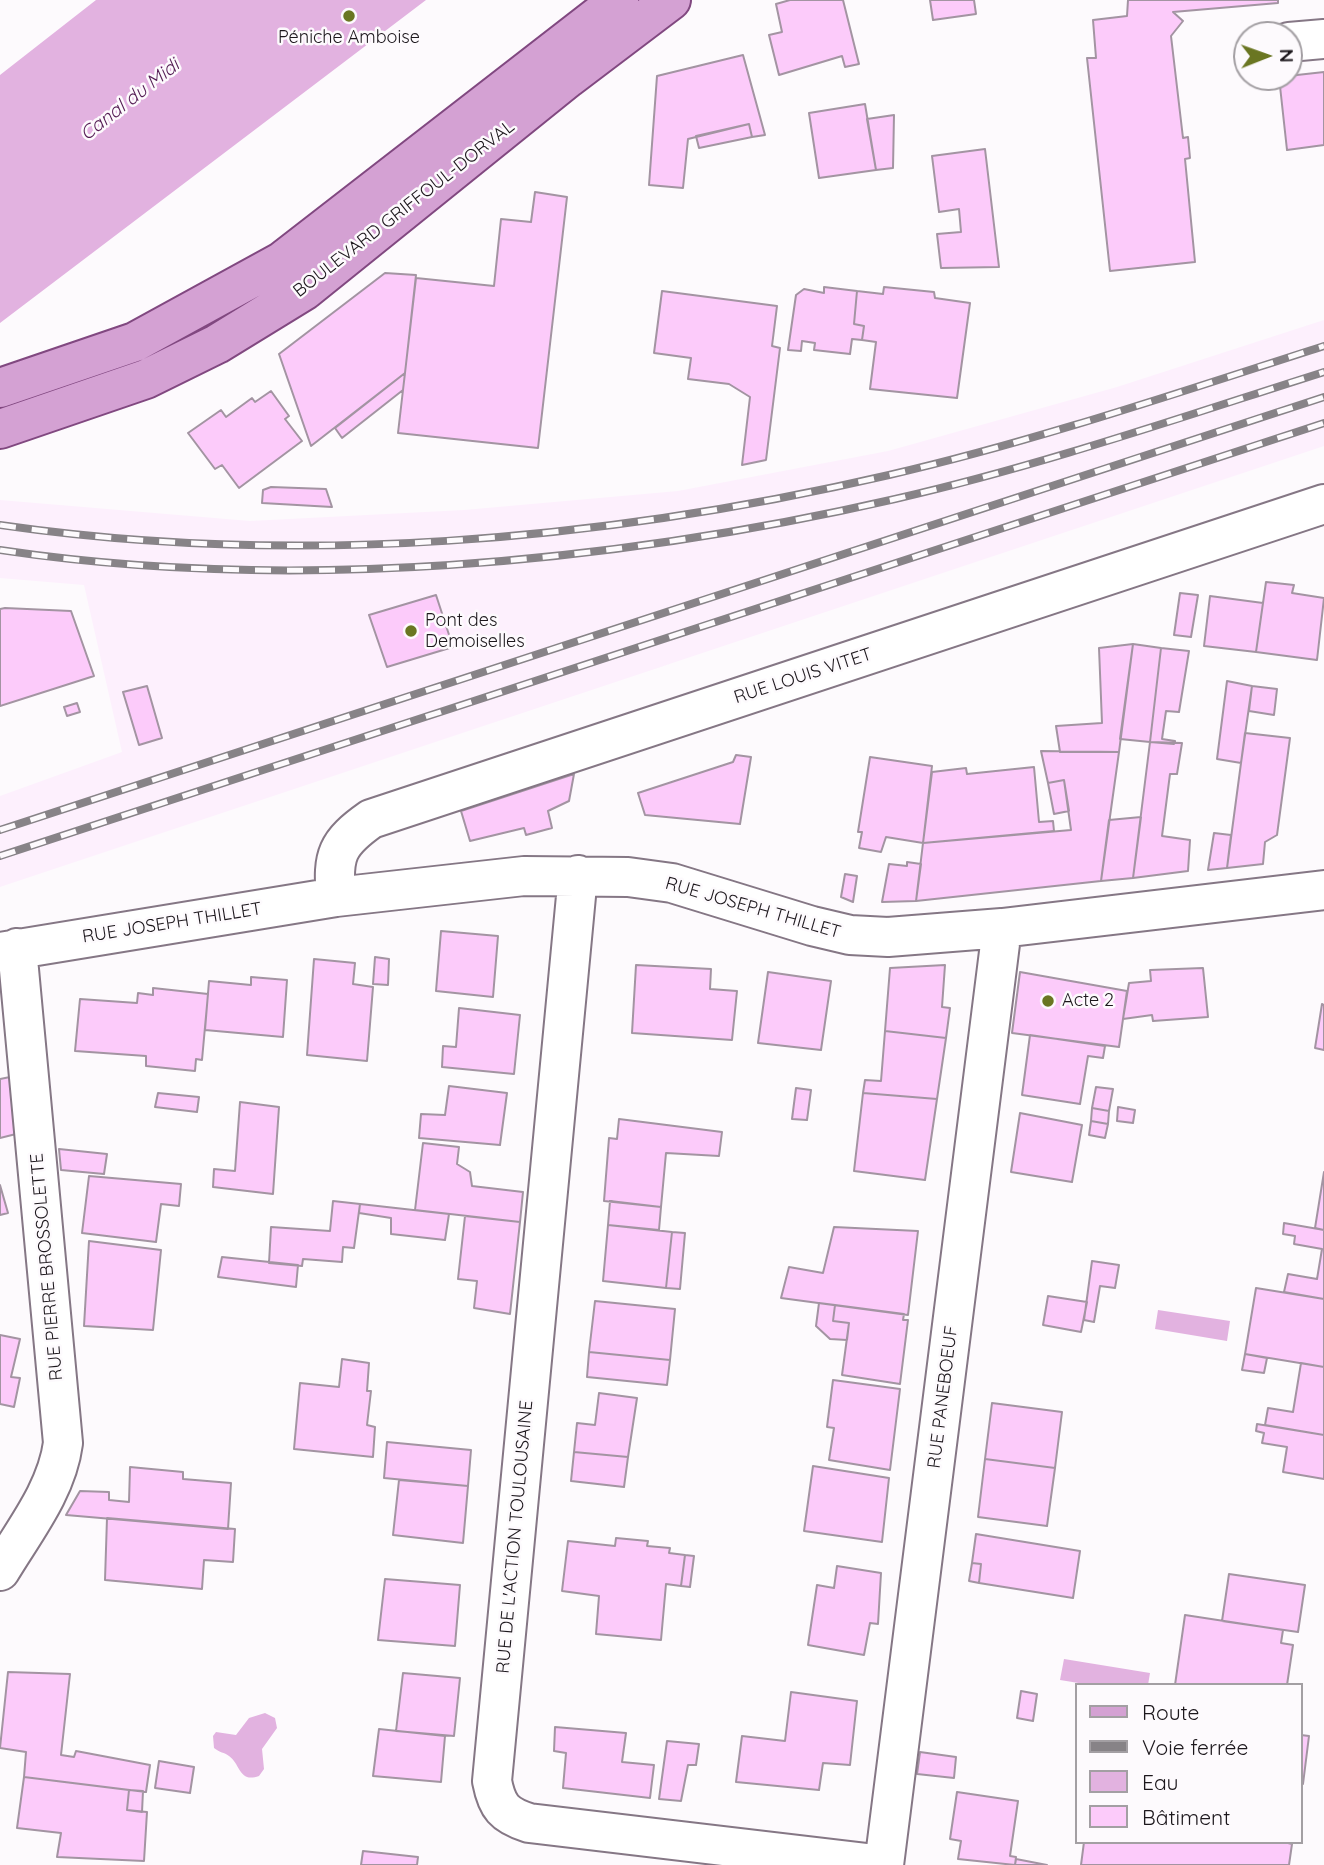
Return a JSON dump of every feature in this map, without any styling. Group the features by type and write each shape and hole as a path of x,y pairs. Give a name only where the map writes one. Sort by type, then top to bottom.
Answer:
{"main road":[{"name":"BOULEVARD GRIFFOUL-DORVAL","path":"0,388 135,342 281,262 619,0"},
{"name":"BOULEVARD GRIFFOUL-DORVAL","path":"0,429 146,379 217,344 305,290 568,78 671,0"}],"street":[{"path":"1303,41 1324,39"},
{"name":"RUE LOUIS VITET","path":"336,897 334,870 338,852 349,835 372,819 1324,504"},
{"name":"RUE JOSEPH THILLET","path":"8,950 336,897 524,876 578,875 672,883 779,917 850,935 888,937 1002,928 1324,890"},
{"name":"RUE DE L'ACTION TOULOUSAINE","path":"578,875 492,1781 496,1802 507,1816 529,1823 884,1865"},
{"name":"RUE PANEBOEUF","path":"884,1865 1002,928"},
{"name":"RUE PIERRE BROSSOLETTE","path":"0,1571 52,1484 61,1463 64,1443 8,950"}],"shaded area":[{"path":"1324,320 1324,446 0,887 0,796 122,752 84,585 0,578 0,500 250,521 464,510 678,491 888,451 1117,387"}],"water":[{"name":"Canal du Midi","path":"96,0 426,0 0,323 0,75"},
{"path":"1158,1310 1230,1321 1227,1341 1155,1329"},
{"path":"1064,1659 1150,1673 1148,1683 1079,1683 1060,1680"},
{"path":"265,1713 275,1718 277,1728 262,1749 264,1769 259,1776 252,1778 244,1775 229,1756 214,1748 213,1736 216,1732 236,1735 249,1718"}],"building":[{"path":"790,0 843,0 859,64 845,67 842,56 779,75 769,35 782,32 776,4"},
{"path":"930,0 974,0 976,14 933,20"},
{"path":"1128,0 1278,0 1278,3 1173,12 1183,21 1171,36 1183,138 1188,137 1190,158 1185,159 1195,262 1110,271 1087,58 1096,58 1093,20 1127,16"},
{"path":"743,55 765,135 752,137 749,124 688,139 683,188 649,185 657,76"},
{"path":"1324,72 1324,145 1287,150 1281,91 1303,91 1303,74"},
{"path":"865,104 876,170 819,178 809,113"},
{"path":"894,115 893,168 876,170 867,119"},
{"path":"749,124 752,137 699,148 696,136"},
{"path":"985,149 999,267 941,268 937,234 961,232 959,209 939,212 932,156"},
{"path":"535,192 567,197 538,448 398,433 416,278 494,286 501,219 531,222"},
{"path":"385,273 416,275 405,373 311,446 279,354"},
{"path":"824,287 857,291 854,324 864,326 862,340 852,339 850,354 814,350 815,343 802,341 801,351 788,350 796,295 804,289 824,293"},
{"path":"884,287 934,292 935,298 970,303 957,398 870,389 876,342 862,340 864,326 854,324 857,291 883,294"},
{"path":"662,291 777,306 772,346 780,348 766,460 742,465 750,397 729,384 688,379 691,358 654,353"},
{"path":"405,373 403,390 342,438 335,428"},
{"path":"271,391 289,416 285,419 302,441 239,488 222,465 215,469 188,433 221,410 226,417 252,398 255,402"},
{"path":"271,487 326,489 332,507 262,503 263,490"},
{"path":"1266,582 1294,585 1292,593 1324,598 1317,660 1256,652"},
{"path":"1180,593 1198,595 1191,637 1174,635"},
{"name":"Pont des Demoiselles","path":"436,595 453,647 387,667 369,615"},
{"path":"1210,596 1263,603 1256,652 1204,646"},
{"path":"0,609 71,611 94,676 0,706"},
{"path":"1133,644 1161,648 1150,742 1120,739"},
{"path":"1133,644 1119,752 1060,752 1056,726 1102,723 1099,648"},
{"path":"1161,648 1189,651 1179,712 1166,711 1162,739 1175,741 1174,744 1150,742"},
{"path":"1227,681 1252,686 1241,763 1217,759"},
{"path":"147,686 162,738 139,745 123,692"},
{"path":"1252,686 1277,689 1274,715 1249,711"},
{"path":"77,703 80,712 67,716 64,707"},
{"path":"1245,733 1290,738 1277,835 1265,842 1263,864 1227,868"},
{"path":"1150,742 1182,743 1177,774 1170,774 1162,836 1190,840 1188,871 1133,878"},
{"path":"1041,751 1119,752 1101,881 916,901 923,843 1071,830 1064,780 1048,783"},
{"path":"736,755 751,757 740,824 645,815 638,793 733,762"},
{"path":"870,757 932,766 923,843 886,837 881,852 859,848 862,832 858,832"},
{"path":"1034,767 1039,822 1053,821 1054,831 923,843 932,772 966,768 967,774"},
{"path":"574,774 569,801 548,811 552,828 526,835 524,828 470,841 461,811"},
{"path":"1064,780 1069,811 1054,814 1048,783"},
{"path":"1141,817 1133,878 1101,881 1109,820"},
{"path":"1214,833 1231,835 1227,868 1208,870"},
{"path":"907,862 921,864 916,901 882,902 889,864 907,866"},
{"path":"845,874 857,876 853,902 841,897"},
{"path":"441,931 498,936 493,997 436,991"},
{"path":"375,957 389,959 388,985 373,984"},
{"path":"314,959 355,963 353,984 373,987 367,1061 307,1055"},
{"path":"636,965 711,969 710,989 737,991 732,1040 632,1033"},
{"path":"945,965 942,1007 950,1008 946,1038 885,1031 890,968"},
{"path":"1203,968 1208,1017 1153,1021 1152,1015 1123,1019 1129,983 1151,981 1150,970"},
{"path":"768,972 831,981 821,1050 758,1043"},
{"path":"1020,972 1127,991 1119,1047 1012,1033"},
{"path":"251,977 287,980 283,1037 205,1030 209,981 251,985"},
{"path":"153,988 208,994 202,1060 196,1059 195,1071 146,1066 146,1056 75,1051 80,999 137,1003 138,993 153,995"},
{"path":"1322,1004 1324,1005 1324,1050 1315,1048"},
{"path":"459,1008 520,1015 514,1074 442,1067 443,1046 456,1047"},
{"path":"885,1031 946,1038 937,1099 863,1093 865,1080 881,1081"},
{"path":"1030,1035 1105,1046 1103,1058 1088,1056 1080,1104 1022,1095"},
{"path":"10,1077 16,1134 0,1138 0,1079"},
{"path":"449,1086 507,1093 500,1145 419,1138 421,1114 445,1115"},
{"path":"1096,1087 1113,1089 1109,1111 1092,1108"},
{"path":"796,1088 811,1090 807,1120 792,1119"},
{"path":"158,1093 199,1097 197,1112 155,1107"},
{"path":"863,1093 937,1099 925,1180 854,1171"},
{"path":"240,1102 279,1107 273,1194 213,1187 214,1169 235,1171"},
{"path":"1118,1107 1135,1110 1133,1123 1117,1121"},
{"path":"1092,1108 1109,1111 1108,1124 1091,1121"},
{"path":"1020,1113 1082,1125 1072,1182 1011,1172"},
{"path":"619,1119 722,1132 719,1156 666,1153 661,1207 604,1201 609,1138 617,1139"},
{"path":"1091,1121 1108,1124 1105,1138 1089,1135"},
{"path":"423,1143 459,1147 457,1164 470,1172 472,1186 523,1192 520,1222 415,1210"},
{"path":"59,1149 107,1154 104,1174 61,1170"},
{"path":"1324,1172 1324,1230 1315,1228"},
{"path":"89,1176 181,1184 179,1206 161,1204 156,1242 82,1233"},
{"path":"0,1185 8,1213 0,1215"},
{"path":"333,1201 360,1204 354,1248 343,1247 342,1262 303,1259 302,1266 269,1263 271,1227 330,1231"},
{"path":"610,1201 661,1207 659,1230 608,1225"},
{"path":"360,1204 449,1214 445,1240 391,1234 391,1218 359,1213"},
{"path":"465,1216 520,1222 510,1314 474,1308 477,1281 458,1279"},
{"path":"1284,1223 1324,1230 1324,1299 1284,1292 1288,1274 1317,1279 1322,1249 1294,1244 1295,1236 1283,1234"},
{"path":"608,1225 672,1232 666,1288 603,1281"},
{"path":"834,1227 918,1231 908,1315 781,1298 789,1267 823,1273"},
{"path":"672,1232 685,1233 680,1289 666,1288"},
{"path":"89,1241 161,1250 153,1330 84,1326"},
{"path":"222,1257 298,1265 296,1287 218,1277"},
{"path":"1092,1261 1119,1265 1115,1288 1100,1286 1094,1322 1084,1320"},
{"path":"1256,1288 1324,1299 1324,1367 1245,1354"},
{"path":"1048,1296 1087,1302 1081,1332 1043,1325"},
{"path":"595,1301 675,1309 670,1360 589,1352"},
{"path":"819,1303 835,1305 833,1321 849,1323 847,1340 830,1339 816,1326"},
{"path":"835,1305 904,1314 903,1320 908,1320 900,1384 842,1375 849,1323 833,1321"},
{"path":"0,1335 20,1339 11,1377 20,1378 14,1407 0,1404"},
{"path":"589,1352 670,1360 667,1385 587,1377"},
{"path":"1245,1354 1267,1358 1264,1373 1242,1370"},
{"path":"342,1359 369,1363 367,1391 371,1391 367,1425 375,1427 373,1457 294,1449 300,1383 339,1387"},
{"path":"1301,1363 1324,1367 1324,1435 1265,1425 1268,1408 1293,1412"},
{"path":"833,1380 900,1389 890,1470 829,1460 834,1428 827,1427"},
{"path":"599,1393 637,1398 628,1457 574,1452 577,1423 595,1425"},
{"path":"992,1403 1062,1412 1055,1468 985,1459"},
{"path":"1257,1424 1324,1435 1324,1479 1283,1472 1287,1447 1262,1443 1264,1433 1256,1431"},
{"path":"387,1442 471,1450 468,1486 384,1478"},
{"path":"574,1452 628,1457 624,1487 571,1481"},
{"path":"985,1459 1055,1468 1047,1526 978,1517"},
{"path":"813,1466 889,1478 882,1542 804,1531"},
{"path":"130,1467 183,1472 183,1479 231,1483 228,1529 66,1515 80,1491 109,1492 109,1500 129,1502"},
{"path":"399,1480 468,1486 463,1543 393,1535"},
{"path":"107,1518 235,1529 233,1562 204,1560 202,1589 105,1580"},
{"path":"976,1534 1080,1551 1073,1598 979,1583 981,1564 972,1563"},
{"path":"616,1538 648,1541 647,1546 670,1548 669,1553 685,1555 681,1586 666,1584 661,1640 596,1634 599,1596 562,1591 568,1541 615,1546"},
{"path":"685,1555 694,1556 690,1587 681,1586"},
{"path":"972,1563 981,1564 979,1583 969,1581"},
{"path":"837,1566 881,1573 878,1624 870,1623 864,1655 808,1645 817,1585 834,1588"},
{"path":"1229,1574 1305,1585 1298,1632 1222,1621"},
{"path":"385,1579 460,1585 455,1646 378,1640"},
{"path":"1185,1615 1283,1630 1281,1643 1293,1645 1287,1683 1175,1683"},
{"path":"8,1672 70,1674 61,1755 74,1757 76,1751 150,1765 146,1792 24,1777 26,1752 0,1748"},
{"path":"403,1673 460,1678 454,1736 396,1731"},
{"path":"1021,1691 1037,1694 1033,1721 1017,1718"},
{"path":"791,1692 857,1701 850,1765 823,1763 819,1790 736,1782 742,1736 785,1741"},
{"path":"555,1727 626,1733 622,1762 654,1765 650,1798 563,1788 566,1753 554,1751"},
{"path":"379,1729 445,1736 441,1782 373,1776"},
{"path":"1303,1735 1309,1736 1303,1784"},
{"path":"667,1741 699,1744 696,1765 688,1765 681,1801 659,1799"},
{"path":"920,1752 956,1757 954,1778 917,1774"},
{"path":"159,1761 194,1767 190,1793 155,1788"},
{"path":"24,1777 129,1790 127,1810 147,1812 144,1861 57,1857 61,1833 17,1828"},
{"path":"129,1790 143,1791 142,1812 127,1810"},
{"path":"957,1792 1018,1801 1010,1856 1016,1857 1015,1865 958,1859 961,1841 950,1839"},
{"path":"1084,1844 1292,1844 1289,1865 1081,1865"},
{"path":"363,1851 418,1857 417,1865 361,1865"},
{"path":"1016,1859 1047,1865 1015,1865"}],"railway":[{"path":"0,525 111,538 222,544 334,545 446,541 670,517 780,498 944,462 1108,415 1324,346"},
{"path":"0,550 110,563 222,569 335,570 449,565 563,555 676,540 787,522 949,486 1111,440 1324,372"},
{"path":"0,830 1324,397"},
{"path":"0,856 1324,423"}],"place":[{"name":"Péniche Amboise","path":"349,16"},
{"name":"Pont des Demoiselles","path":"411,631"},
{"name":"Acte 2","path":"1048,1001"}]}
